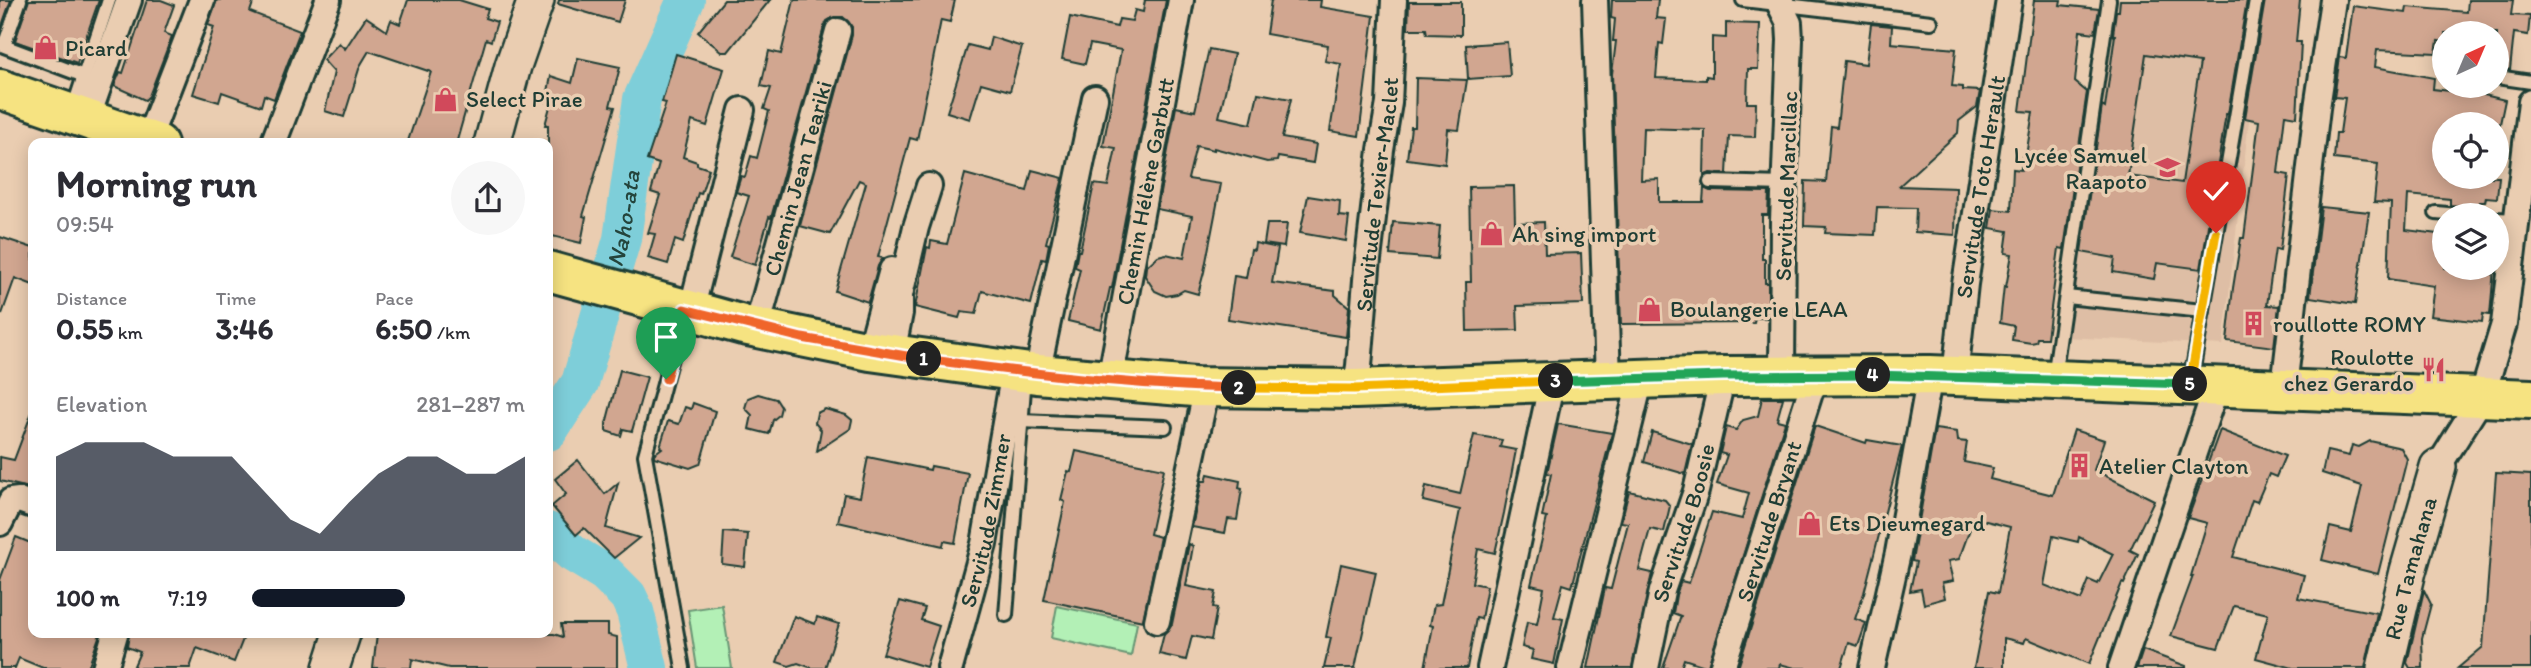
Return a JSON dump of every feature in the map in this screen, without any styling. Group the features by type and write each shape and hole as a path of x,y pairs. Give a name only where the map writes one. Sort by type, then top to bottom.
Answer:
{"main road":[{"path":"2,77 79,117 132,138"},
{"path":"561,275 757,327 881,352 1025,372 1208,387 1354,389 1723,376 1943,375 2531,399"}],"street":[{"path":"79,117 129,0"},
{"path":"138,138 202,0"},
{"path":"275,138 328,0"},
{"path":"494,138 513,66 536,0"},
{"name":"Chemin Hélène Garbutt","path":"1110,380 1181,0"},
{"name":"Servitude Texier-Maclet","path":"1354,389 1359,366 1388,103 1394,0"},
{"path":"1570,668 1625,379 1595,0"},
{"name":"Servitude Toto Herault","path":"1872,668 1965,284 2009,0"},
{"path":"2284,387 2333,0"},
{"name":"Servitude Marcillac","path":"1780,3 1789,23 1790,40 1785,184 1798,375"},
{"name":"Chemin Jean Teariki","path":"757,327 838,31"},
{"name":"Servitude Zimmer","path":"950,668 984,544 1025,372 1096,98"},
{"path":"2438,467 2504,324 2515,216 2531,102"},
{"path":"687,310 742,110"},
{"path":"881,352 922,185"},
{"name":"Servitude Bryant","path":"1721,668 1798,375"},
{"name":"Servitude Boosie","path":"1646,668 1662,591 1696,491 1723,376"},
{"path":"1490,668 1552,381"},
{"path":"2121,668 2204,384"},
{"path":"1157,621 1208,387"},
{"name":"Rue Tamahana","path":"2385,668 2408,570 2438,467"},
{"path":"0,523 11,501 28,503"},
{"path":"105,668 114,638"},
{"path":"331,668 341,638"}],"lane":[{"path":"20,0 2,77 84,76"},
{"path":"79,117 84,76 110,0"},
{"path":"1743,0 1931,22"},
{"path":"2053,379 2109,0"},
{"path":"2204,384 2203,311 2256,0"},
{"path":"2510,79 2531,82"},
{"path":"1710,182 1785,184"},
{"path":"2066,297 2203,311"},
{"path":"683,668 645,455 687,310"},
{"path":"1006,615 1025,372"},
{"path":"1021,421 1165,427"}],"shaded area":[{"name":"Lycée Samuel Raapoto","path":"2119,0 2263,0 2223,345 2065,337"}],"green space":[{"path":"722,605 732,668 697,668 688,610"},
{"path":"1057,606 1137,623 1131,656 1051,638"}],"building":[{"path":"0,0 11,0 0,31"},
{"path":"29,0 99,0 77,63 15,41"},
{"path":"147,0 161,0 174,5 164,33 172,36 149,96 145,100 114,86 120,72 123,73"},
{"path":"217,0 254,0 250,12 300,31 274,99 264,95 261,106 222,92 219,102 193,94 214,27 208,25"},
{"path":"408,0 459,0 488,9 485,18 497,22 491,41 486,39 458,138 409,138 431,72 369,51 360,66 344,117 325,111 334,72 323,60 339,43 345,49 366,17 387,31 391,20 400,24"},
{"path":"559,0 625,0 618,22 558,4"},
{"path":"724,0 770,0 728,52 722,52 698,32"},
{"path":"794,0 955,0 950,22 941,20 917,140 910,138 878,257 883,258 878,266 868,302 835,291 866,183 859,180 830,234 800,226 852,35 852,27 843,17 834,17 827,21 824,27 771,218 769,217 755,265 730,257 749,196 736,192 741,176 745,177 751,156 757,158 769,111 764,109 771,88 761,86 769,51 781,54"},
{"path":"1145,0 1166,0 1112,288 1101,329 1068,321 1080,269 1075,267 1078,251 1094,184 1108,186 1116,148 1103,146 1121,50 1090,44 1085,64 1062,59 1070,17 1117,27 1119,19 1132,21 1135,10 1143,12"},
{"path":"1271,0 1321,0 1320,7 1374,16 1359,136 1330,131 1341,64 1325,61 1328,45 1266,34"},
{"path":"1612,0 1658,0 1656,18 1666,19 1663,44 1659,43 1656,78 1706,80 1706,76 1712,77 1712,37 1726,38 1726,23 1760,24 1758,69 1748,69 1747,103 1756,103 1755,137 1729,136 1727,174 1710,173 1704,176 1705,130 1643,128 1641,180 1659,179 1659,202 1703,202 1704,188 1710,191 1769,192 1768,215 1762,215 1762,259 1765,259 1765,283 1768,283 1768,318 1755,318 1754,323 1621,324 1612,74 1616,41 1613,41 1615,19 1611,18"},
{"path":"2034,0 2061,0 2060,5 2099,9 2095,33 2080,31 2075,82 2087,92 2064,249 2059,248 2047,338 2037,338 2036,342 2031,343 2012,340 2014,326 2000,323 2004,286 2006,287 2012,254 2005,253 2008,231 1990,228 1993,209 2011,211 2013,169 2021,170 2022,156 2026,156 2033,112 2020,111"},
{"path":"2120,0 2247,0 2201,269 2157,263 2154,279 2113,272 2115,258 2081,252 2102,106 2105,108 2116,11 2119,11","holes":["2146,54 2200,62 2182,183 2128,176"]},
{"path":"2265,0 2300,0 2296,42 2301,42 2297,117 2285,115 2278,173 2289,175 2280,250 2275,249 2267,305 2279,306 2274,347 2227,341 2259,121 2245,118"},
{"path":"2468,0 2513,0 2511,15 2530,16 2528,35 2514,33 2510,70 2510,21 2432,21 2432,53 2377,50 2375,67 2432,78 2432,98 2505,100 2502,112 2432,112 2432,189 2498,189 2497,198 2486,197 2485,202 2479,203 2450,203 2450,199 2408,195 2406,230 2432,233 2432,280 2493,280 2490,315 2483,314 2482,322 2430,316 2434,286 2388,279 2391,203 2374,202 2378,164 2334,159 2336,133 2340,133 2345,98 2334,97 2340,57 2346,58 2353,6 2406,13 2407,7 2467,12"},
{"path":"1409,2 1461,2 1461,35 1427,34 1426,29 1408,29"},
{"path":"1871,24 1892,26 1891,43 1956,49 1952,86 1980,91 1977,107 1959,121 1958,133 1899,186 1956,188 1955,235 1915,232 1916,208 1877,207 1875,235 1825,233 1826,227 1804,226 1805,181 1826,182 1831,126 1837,127 1844,61 1866,64"},
{"path":"991,37 1022,47 1010,91 981,83 970,119 947,112 968,45 988,50"},
{"path":"1507,42 1510,76 1468,79 1466,45"},
{"path":"1209,49 1234,54 1219,117 1251,124 1258,93 1291,99 1282,138 1316,144 1313,163 1278,157 1277,161 1267,162 1196,146 1188,179 1221,184 1204,272 1198,294 1184,290 1166,296 1155,291 1145,276 1146,267 1158,256 1166,254 1184,258 1192,216 1157,209 1176,107 1195,111"},
{"path":"676,54 724,69 707,126 692,121 683,157 709,169 701,194 698,193 683,243 675,240 668,264 648,258 655,234 648,233 660,195 651,192 659,164 647,160 666,103 662,102"},
{"path":"578,58 620,67 610,106 615,107 583,216 586,217 581,243 553,236 553,138 548,138 548,125 545,125 551,103 546,102 551,76 572,83"},
{"path":"1416,78 1467,80 1459,130 1448,129 1445,164 1407,159 1411,127 1415,127"},
{"path":"1032,170 1063,178 1046,243 1049,244 1046,260 1042,259 1031,304 982,291 976,314 961,312 959,318 915,307 927,247 930,248 931,241 947,244 965,174 1027,191"},
{"name":"Ah sing import","path":"1514,186 1515,223 1544,222 1545,254 1581,253 1583,304 1517,306 1518,330 1467,331 1466,282 1471,282 1469,187"},
{"path":"1308,196 1340,201 1339,216 1349,217 1346,241 1300,233"},
{"path":"2321,207 2369,212 2355,304 2310,297"},
{"path":"1393,222 1440,226 1437,259 1390,255"},
{"path":"1267,224 1287,224 1284,247 1264,244"},
{"path":"0,237 28,246 28,283 15,278 2,314"},
{"path":"1255,243 1278,248 1272,283 1335,291 1335,295 1349,307 1346,337 1228,319 1234,276 1246,278 1251,249 1254,250"},
{"path":"620,370 647,377 632,431 623,429 621,436 606,431"},
{"path":"758,394 776,399 781,407 769,434 749,429 752,415 745,408 748,398"},
{"path":"1762,398 1783,398 1777,420 1785,422 1708,667 1684,659 1681,668 1663,668 1681,616 1673,613 1676,595 1681,581 1689,583 1712,512 1742,519 1749,493 1717,484 1727,455 1720,453 1726,427 1736,430 1743,420 1758,416"},
{"path":"693,403 715,411 700,464 690,468 654,457 662,448 660,447 668,421 679,424 685,407 691,409"},
{"path":"825,409 846,415 852,420 850,429 817,451 821,430 815,423 817,413"},
{"path":"28,423 28,488 0,481 0,457 14,460"},
{"path":"1558,424 1612,433 1572,587 1563,584 1554,617 1563,619 1554,664 1531,659 1533,650 1522,647 1527,622 1537,624 1544,588 1531,585 1547,518 1542,517 1551,474 1547,473"},
{"path":"1815,426 1866,443 1867,440 1902,446 1855,619 1866,623 1858,646 1849,643 1841,668 1795,668 1780,664 1779,668 1738,668"},
{"path":"1935,429 1957,432 1958,441 1967,442 1964,462 1993,468 1990,479 2053,495 2074,430 2104,440 2094,470 2154,500 2130,550 2138,554 2124,584 2122,583 2089,664 2026,638 2024,643 2004,638 2004,668 1974,668 1989,591 1998,593 2010,527 1974,518 1959,559 1948,561 1953,581 1942,583 1945,598 1924,604 1921,589 1910,591 1916,562 1912,561","holes":["2053,536 2078,542 2079,537 2113,554 2098,584 2089,580 2081,600 2044,585"]},
{"path":"2220,430 2285,456 2276,477 2269,474 2257,502 2252,500 2233,557 2304,575 2298,598 2377,613 2365,668 2293,668 2256,658 2268,614 2234,606 2218,648 2171,636 2193,576 2207,523 2188,518"},
{"path":"1652,432 1692,444 1685,474 1644,462"},
{"path":"1474,435 1502,440 1500,447 1516,450 1504,513 1495,553 1478,549 1472,583 1487,586 1481,619 1476,618 1467,668 1425,668 1434,605 1441,604 1460,510 1423,501 1426,486 1460,494"},
{"path":"2370,441 2401,448 2407,459 2378,574 2322,560 2330,527 2351,532 2362,486 2322,473 2327,451 2349,456 2352,445 2359,447"},
{"path":"1076,451 1164,469 1150,534 1160,537 1143,621 1044,600 1065,502 1061,500"},
{"path":"868,457 930,470 931,466 968,473 955,543 944,541 943,546 838,522 844,494 860,497"},
{"path":"578,460 605,494 618,483 606,528 639,538 614,558 584,528 576,535 553,507 566,494 555,479"},
{"path":"2496,473 2531,475 2531,668 2458,668 2483,647"},
{"path":"1208,474 1240,481 1239,488 1242,489 1237,520 1228,519 1225,533 1192,527 1202,481 1206,481"},
{"path":"1629,491 1665,500 1670,506 1664,532 1650,529 1639,570 1652,573 1632,668 1588,668 1605,588 1611,589 1628,523 1621,522"},
{"path":"724,532 748,534 745,567 722,564"},
{"path":"16,537 28,542 28,638 99,638 88,668 43,668 19,658 15,668 0,668 0,580"},
{"path":"1189,544 1193,546 1186,586 1216,592 1213,607 1217,608 1211,640 1192,636 1186,660 1159,654 1164,634 1172,624"},
{"path":"1341,564 1376,572 1355,668 1324,668 1331,638 1326,637"},
{"path":"2424,590 2431,604 2422,638 2423,668 2410,668 2407,663"},
{"path":"900,601 925,608 921,620 939,626 926,667 883,654"},
{"path":"794,616 815,624 817,617 839,624 825,668 812,668 798,663 789,666 777,662"},
{"path":"561,624 608,624 608,635 617,637 617,668 449,668 412,659 411,668 373,668 377,638 553,638 553,634 563,637"},
{"path":"128,638 243,638 234,662 197,648 190,668 133,668 140,652 127,647"},
{"path":"2143,650 2186,666 2186,668 2137,668"}],"waterway":[{"name":"Naho-ata","path":"553,424 580,383 622,239 642,99 686,0"},
{"name":"Naho-ata","path":"553,536 572,553 605,573 628,596 635,611 649,668"}],"place":[{"name":"Picard","path":"45,48"},
{"name":"Select Pirae","path":"446,99"},
{"name":"Lycée Samuel Raapoto","path":"2167,168"},
{"name":"Ah sing import","path":"1492,234"},
{"name":"Boulangerie LEAA","path":"1650,309"},
{"name":"roullotte ROMY","path":"2253,324"},
{"name":"Roulotte chez Gerardo","path":"2434,370"},
{"name":"Atelier Clayton","path":"2079,466"},
{"name":"Ets Dieumegard","path":"1809,523"}],"route":[{"path":"666,379 684,309 743,325 870,351 1037,374 1194,387 1354,389 1815,374 2190,384 2216,233"}]}
